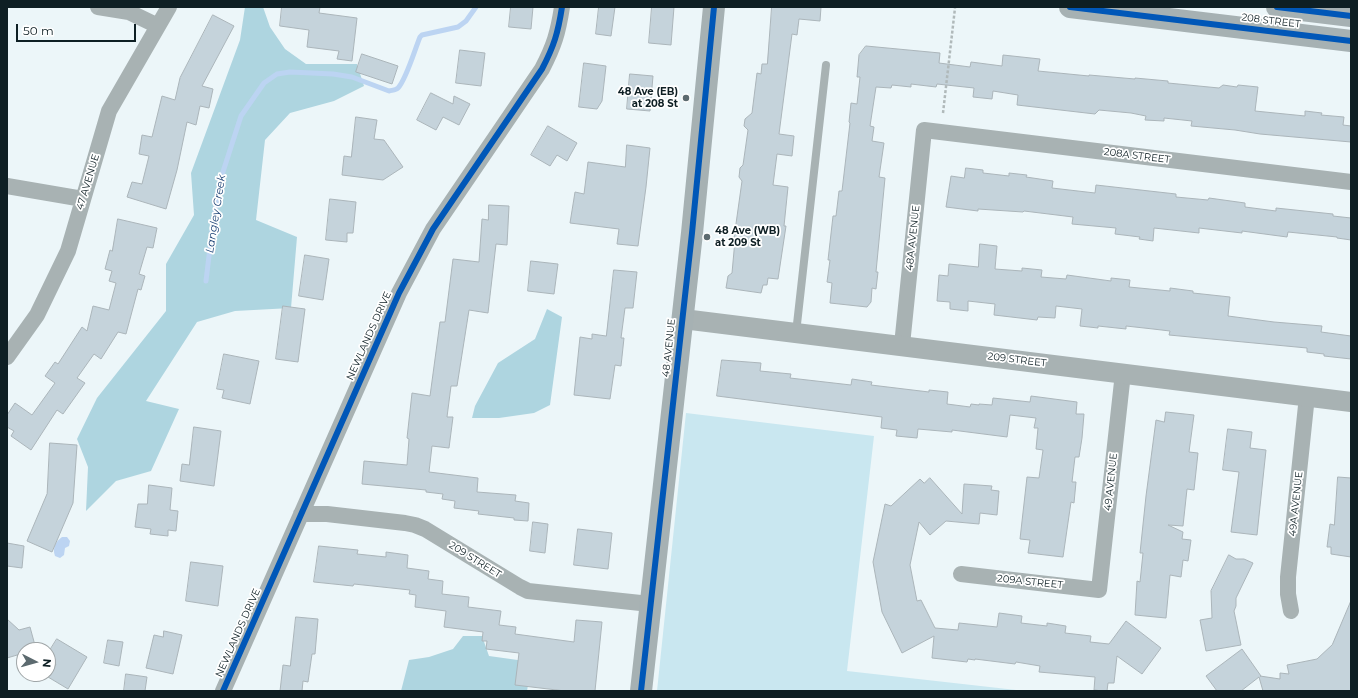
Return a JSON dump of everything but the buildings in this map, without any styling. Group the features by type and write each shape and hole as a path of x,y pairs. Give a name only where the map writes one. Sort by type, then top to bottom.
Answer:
{"main road":[{"name":"48 AVENUE","path":"641,691 683,319 714,7"},
{"name":"208 STREET","path":"1070,7 1351,41"},
{"name":"208 STREET","path":"1276,7 1351,16"}],"street":[{"path":"98,7 129,12 158,26"},
{"name":"47 AVENUE","path":"7,357 37,314 68,252 109,111 169,7"},
{"name":"NEWLANDS DRIVE","path":"223,691 399,293 433,229 542,69 553,49 559,27 562,7"},
{"name":"208A STREET","path":"924,130 1351,182"},
{"name":"48A AVENUE","path":"902,345 924,130"},
{"path":"7,186 83,199"},
{"name":"209 STREET","path":"683,319 796,334 902,345 1351,402"},
{"name":"49 AVENUE","path":"1099,590 1123,373"},
{"name":"49A AVENUE","path":"1291,611 1288,594 1288,577 1307,396"},
{"name":"209 STREET","path":"301,514 327,514 415,525 430,532 528,591 650,604"},
{"name":"209A STREET","path":"962,574 1099,590"}],"lane":[{"path":"796,334 826,65"}],"path":[{"path":"943,113 955,8"}],"shaded area":[{"path":"245,7 263,7 270,27 285,49 306,64 357,64 364,86 334,101 290,113 265,140 256,220 297,237 291,308 235,311 197,322 146,401 179,409 151,471 116,481 86,511 88,467 77,439 97,398 166,311 166,264 194,215 191,173 240,40"},
{"path":"547,309 562,317 550,405 534,413 499,418 472,418 475,406 498,363 535,339"},
{"path":"686,413 874,436 847,671 1025,691 657,691"},
{"path":"62,537 67,537 70,541 69,546 65,548 64,555 60,558 55,556 54,548 56,543"},
{"path":"463,636 482,636 489,656 532,662 527,691 401,691 409,660 429,657 453,649"}],"waterway":[{"name":"Langley Creek","path":"206,281 220,181 241,116 264,83 277,74 290,72 333,74 352,77 389,91 395,90 404,78 420,37 422,35 458,27 466,21 476,7"}],"cycle path":[{"path":"223,691 399,293 433,229 542,69 555,39 562,7"},
{"path":"641,691 692,233 714,7"},
{"path":"1070,7 1351,41"},
{"path":"1277,7 1351,16"}],"place":[{"name":"48 Ave (EB) at 208 St","path":"686,98"},
{"name":"48 Ave (WB) at 209 St","path":"707,237"}]}
